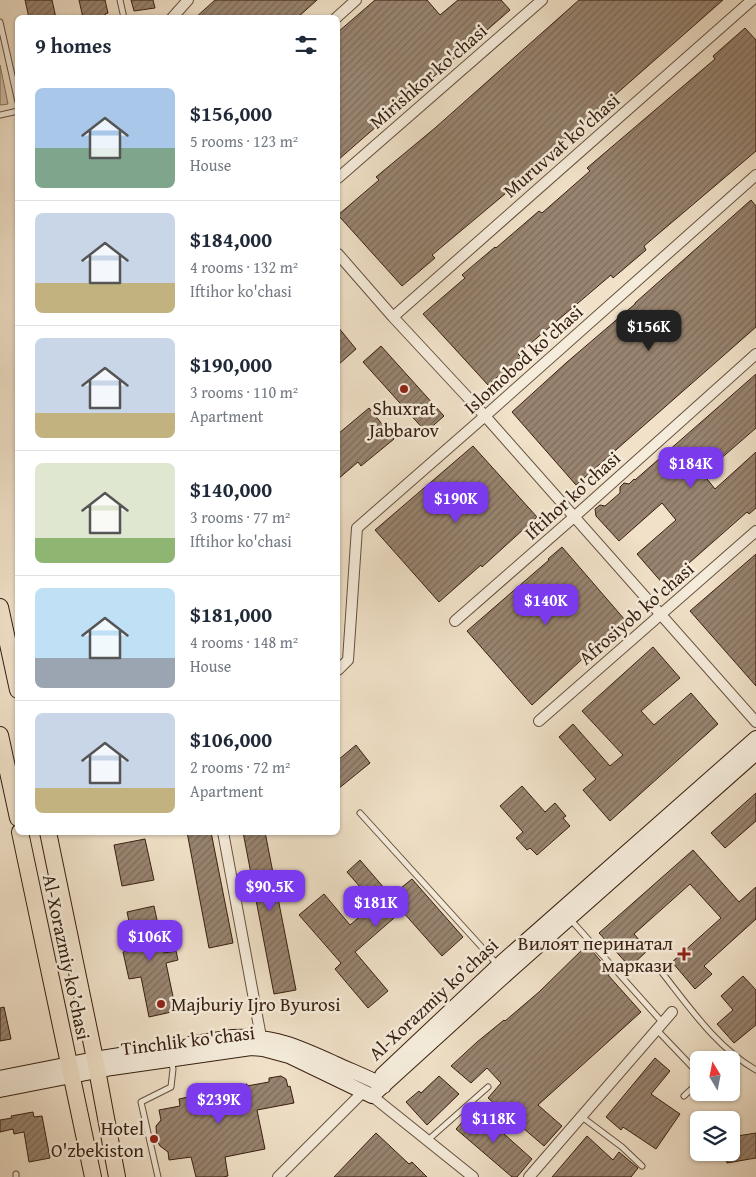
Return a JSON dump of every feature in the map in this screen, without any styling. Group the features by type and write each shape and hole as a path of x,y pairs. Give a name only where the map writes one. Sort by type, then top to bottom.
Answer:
{"main road":[{"path":"0,607 15,676"},
{"path":"0,735 15,804"},
{"name":"Al-Xorazmiy ko’chasi","path":"379,1084 499,965 756,738"},
{"name":"Al-Xorazmiy ko’chasi","path":"368,1094 756,753"},
{"name":"Al-Xorazmiy ko’chasi","path":"21,835 93,1177"},
{"name":"Al-Xorazmiy ko’chasi","path":"49,835 117,1177"},
{"name":"Tinchlik ko'chasi","path":"0,1078 70,1070 233,1037 261,1037 282,1041 302,1048 379,1084"},
{"name":"Tinchlik ko'chasi","path":"96,1065 171,1060 240,1049 263,1049 290,1056 368,1094"},
{"name":"Tinchlik ko'chasi","path":"0,1090 70,1070"}],"street":[{"path":"175,15 188,0"},
{"path":"339,15 356,0"},
{"name":"Mirishkor ko'chasi","path":"340,176 542,0"},
{"name":"Muruvvat ko'chasi","path":"392,317 752,0"},
{"name":"Islomobod ko'chasi","path":"340,668 348,660 357,528 756,175"},
{"path":"340,256 392,317 485,416 756,722"},
{"name":"Iftihor ko'chasi","path":"455,621 756,354"},
{"name":"Afrosiyob ko'chasi","path":"539,721 756,531"},
{"name":"Tinchlik ko'chasi","path":"224,835 261,1037"},
{"path":"528,1177 672,1012"},
{"path":"368,1094 428,1140 468,1175"},
{"name":"Al-Xorazmiy ko’chasi","path":"278,1177 368,1094"}],"lane":[{"path":"120,0 123,15"},
{"path":"0,22 15,89"},
{"path":"0,115 15,112"},
{"path":"360,813 499,965"},
{"path":"569,918 690,1063"},
{"path":"656,965 708,1030 743,1063 756,1070"},
{"path":"158,1177 141,1102 171,1087 173,1069 171,1060"},
{"path":"428,1140 488,1087"},
{"path":"684,1096 690,1090"},
{"path":"581,1116 622,1147 642,1166"}],"shaded area":[{"path":"0,65 8,104 0,105"}],"building":[{"path":"25,0 52,0 55,15 28,15"},
{"path":"79,0 105,0 108,13 105,15 82,15"},
{"path":"131,0 153,0 155,8 134,11"},
{"path":"215,0 317,0 300,15 198,15"},
{"path":"375,0 427,0 440,15 458,0 501,0 510,10 340,158 340,30"},
{"path":"579,0 723,0 557,146 558,148 432,255 435,258 402,286 340,217 340,213 379,180 376,177 435,128"},
{"path":"745,28 756,40 756,151 644,246 646,250 613,278 611,275 518,354 521,357 488,385 423,314 465,278 462,275 476,263 539,211 542,213 590,171 587,168 715,59 713,56"},
{"path":"751,200 756,206 756,327 576,485 512,412"},
{"path":"340,329 356,349 340,363"},
{"name":"Shuxrat Jabbarov","path":"381,346 444,416 426,432 363,362"},
{"path":"756,374 756,428 703,474 715,489 756,452 756,508 749,514 747,512 664,585 637,554 676,520 662,503 619,541 596,516 595,509 600,505 605,506 620,493 620,487 624,483 629,484 635,480"},
{"path":"369,408 394,439 361,466 358,462 340,477 340,432"},
{"path":"473,446 537,517 482,567 481,565 439,602 375,530"},
{"path":"562,547 625,620 532,705 467,631"},
{"path":"756,554 756,686 690,611"},
{"path":"653,647 680,678 641,711 654,725 691,693 718,724 610,821 583,790 596,779 559,737 573,724 610,766 623,755 582,711"},
{"path":"356,745 370,763 340,787 340,758"},
{"path":"522,786 545,812 555,803 566,816 563,818 570,826 537,855 530,848 527,850 516,838 523,832 500,806"},
{"path":"756,793 756,821 725,848 711,833"},
{"path":"188,835 212,835 233,943 209,948"},
{"path":"244,835 266,835 296,990 274,994"},
{"path":"145,839 154,880 122,886 114,845"},
{"path":"693,850 739,902 756,887 756,919 704,966 712,974 695,989 672,962 721,918 690,884 634,934 648,950 630,967 599,933"},
{"path":"360,860 391,896 412,879 463,937 442,956 402,911 355,952 388,991 368,1008 335,969 341,963 299,915 324,894 350,925 375,904 347,872"},
{"path":"154,906 164,953 176,951 178,960 166,963 176,1011 149,1017 141,977 129,979 123,952 135,949 127,912"},
{"path":"587,945 611,973 608,975 641,1012 538,1105 562,1126 544,1146 488,1098 501,1083 487,1068 471,1083 451,1066 477,1042 539,992"},
{"path":"743,976 756,990 756,1025 734,1043 717,1024 733,1010 721,996"},
{"path":"4,1007 11,1039 0,1041 0,1008"},
{"path":"655,1058 670,1071 651,1094 680,1114 656,1149 623,1127 621,1130 606,1117"},
{"path":"281,1076 286,1079 288,1087 290,1086 294,1103 257,1110 265,1149 225,1157 228,1176 196,1177 191,1157 169,1160 168,1152 157,1141 156,1126 161,1120 159,1110 180,1106 179,1099 247,1084 247,1086 269,1082 269,1078"},
{"path":"439,1076 459,1094 427,1125 406,1102 419,1091 421,1093"},
{"path":"475,1108 532,1159 517,1177 512,1177 456,1129"},
{"path":"33,1112 34,1117 42,1116 50,1158 29,1162 24,1132 14,1134 13,1129 0,1132 0,1120"},
{"path":"376,1133 409,1164 412,1162 427,1177 334,1177"},
{"path":"756,1133 756,1158 740,1161 740,1136"},
{"path":"587,1136 613,1160 619,1152 638,1168 631,1177 552,1177"}],"place":[{"name":"Shuxrat Jabbarov","path":"404,389"},
{"name":"Вилоят перинатал маркази","path":"684,954"},
{"name":"Majburiy Ijro Byurosi","path":"161,1004"},
{"name":"Hotel O'zbekiston","path":"154,1139"}]}
